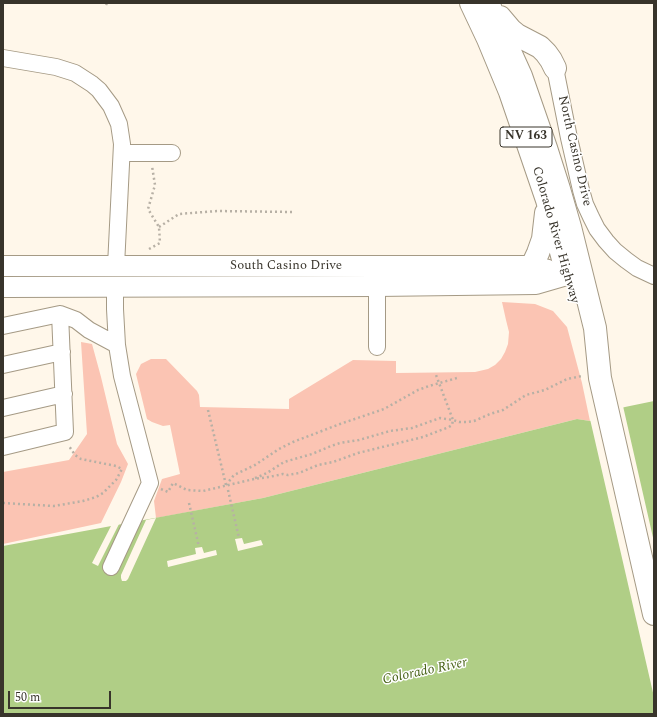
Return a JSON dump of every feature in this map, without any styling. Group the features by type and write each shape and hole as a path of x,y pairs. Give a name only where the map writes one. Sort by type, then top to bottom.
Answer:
{"highway":[{"name":"Colorado River Highway","path":"471,3 510,92 574,275 595,328 591,377 654,614"},
{"name":"Colorado River Highway","path":"489,3 521,76 560,189 574,275"},
{"path":"489,3 511,30 517,35 540,47 556,68"},
{"path":"521,76 525,63 530,61 539,60 556,68"},
{"path":"532,266 543,239 547,200"}],"main road":[{"name":"South Casino Drive","path":"3,266 532,266 574,275"},
{"path":"115,287 116,266"},
{"name":"South Casino Drive","path":"3,287 536,284 574,275"}],"street":[{"path":"3,58 56,67 80,76 92,84 105,98 115,115 121,134 122,153 116,266"},
{"name":"North Casino Drive","path":"556,68 569,138 581,190 590,217 597,229 615,251 638,268 654,276"},
{"path":"122,153 172,154"},
{"path":"377,286 377,346"},
{"path":"111,567 150,483 122,376 117,345 115,287"},
{"path":"3,326 60,314 76,320 89,330 117,345"},
{"path":"3,447 66,432 60,314"},
{"path":"3,365 62,352"},
{"path":"3,408 64,394"}],"path":[{"path":"145,251 160,242 159,227 148,209 155,185 150,154"},
{"path":"159,227 179,214 217,211 293,212"},
{"path":"160,488 168,492 173,483 187,490 203,490 254,479 299,473 318,465 333,462 358,453 412,440 449,427 452,425 453,420 436,375"},
{"path":"226,486 234,475 255,465 279,449 340,424 384,409 418,390 457,378 459,376"},
{"path":"254,479 267,474 284,462 312,454 331,446 412,428 440,418 460,422 474,421 503,410 526,395 545,390 567,379 591,377"},
{"path":"208,410 226,486"},
{"path":"3,503 46,505 66,504 96,497 104,493 110,487 122,470 116,466 81,459 75,455 69,447 66,432"},
{"path":"228,490 239,538"},
{"path":"189,503 199,547"}],"shaded area":[{"path":"502,302 535,304 553,311 567,327 582,383 590,421 577,419 263,498 156,518 154,501 162,479 180,474 170,425 163,426 147,419 136,374 141,364 151,359 166,359 197,391 199,395 200,407 289,409 289,399 353,360 396,361 396,373 475,372 488,369 501,359 508,344 509,332"},
{"path":"81,342 92,344 117,444 128,464 101,523 3,544 3,472 69,460 87,434"}],"water":[{"name":"Colorado River","path":"654,401 654,714 3,714 3,546 263,498 577,419 590,421 607,412"}],"pier":[{"path":"623,406 654,542 654,697 590,419 606,410"},
{"path":"156,518 128,579 126,581 122,581 121,575 146,520"},
{"path":"120,522 98,566 92,563 112,524"},
{"path":"242,538 244,544 261,540 263,545 238,551 235,539"},
{"path":"202,547 204,553 216,550 217,555 168,567 167,561 196,554 195,548"}]}
